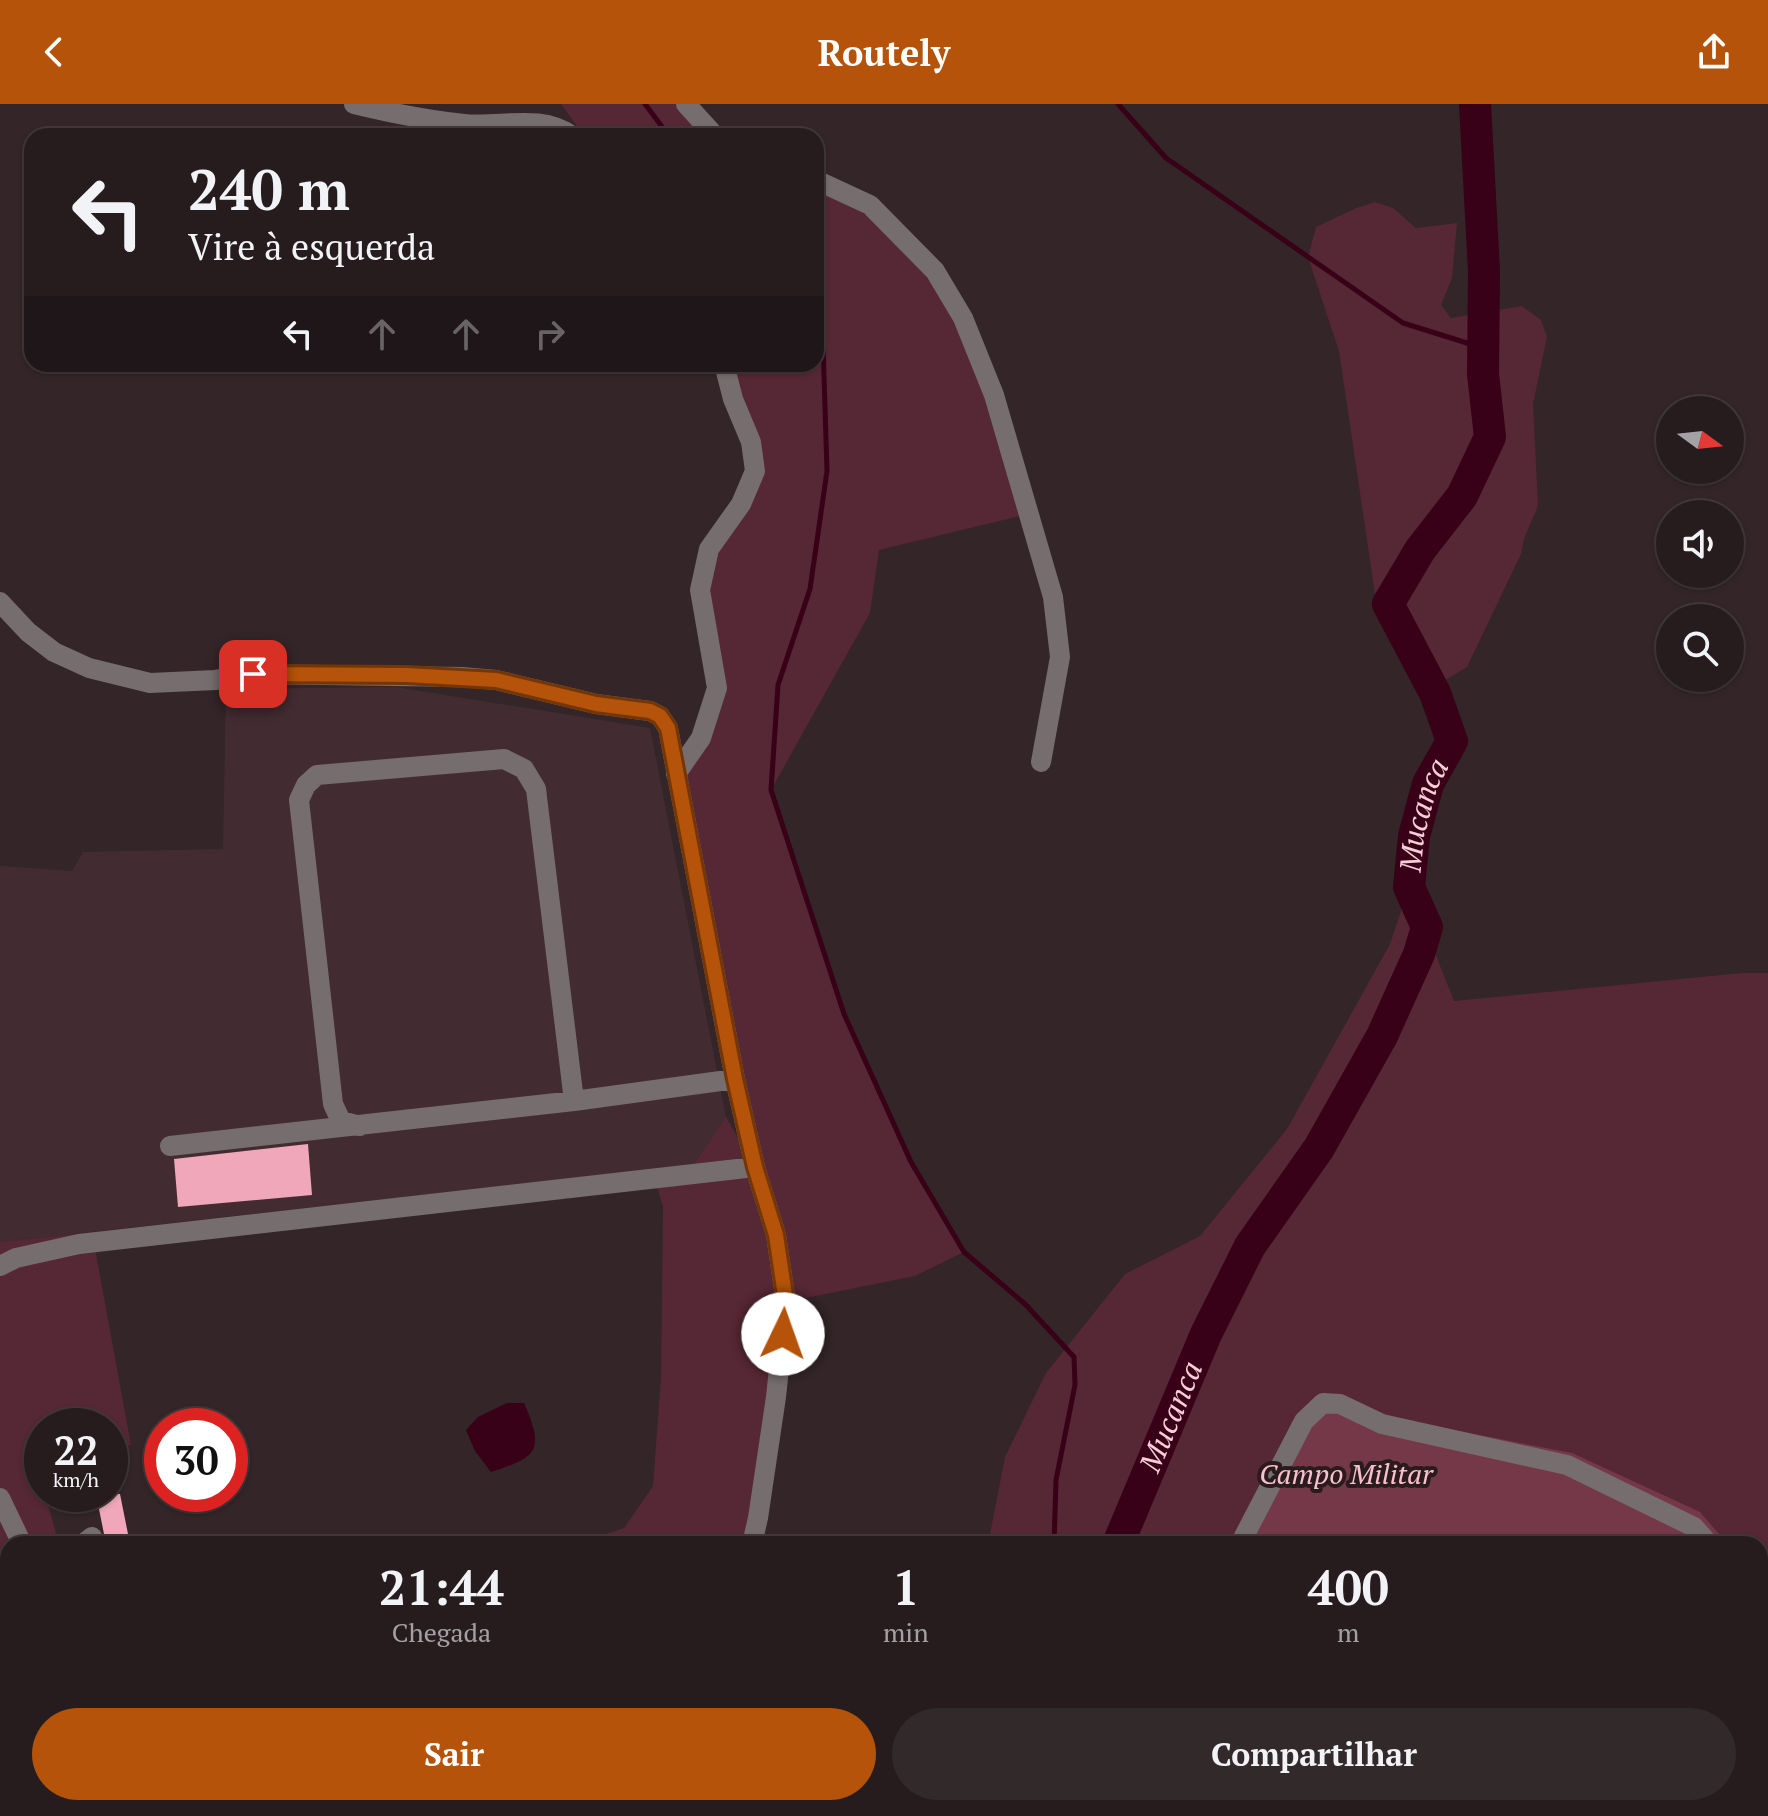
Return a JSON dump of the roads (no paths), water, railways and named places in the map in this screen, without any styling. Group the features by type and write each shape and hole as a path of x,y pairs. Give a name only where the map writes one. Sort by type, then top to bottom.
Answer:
{"street":[{"path":"354,104 408,117 468,125 520,122 552,128"},
{"path":"686,104 708,128"},
{"path":"824,184 870,205 935,271 963,318 994,395 1053,597 1060,657 1041,762"},
{"path":"676,774 701,738 717,688 700,590 709,549 741,504 755,471 751,442 733,399 726,372"},
{"path":"0,602 28,632 54,652 89,668 150,683 215,680 253,674 496,680 596,704 650,711 660,716 668,728 735,1079 755,1167 776,1235 786,1302 776,1397 754,1536"},
{"path":"360,1126 341,1121 333,1104 299,800 306,785 317,775 504,759 524,769 536,789 574,1101"},
{"path":"170,1146 574,1101 735,1079"},
{"path":"0,1266 16,1258 110,1239 755,1167"},
{"path":"1244,1536 1304,1421 1323,1403 1340,1404 1382,1424 1567,1465 1694,1527 1702,1536"},
{"path":"0,1498 18,1536"}],"waterway":[{"path":"645,104 663,128"},
{"path":"1118,104 1166,158 1403,323 1483,348"},
{"name":"Mucanca","path":"1121,1536 1206,1334 1250,1246 1319,1148 1382,1036 1419,954 1427,927 1409,887 1414,836 1428,784 1452,741 1435,693 1388,604 1420,550 1462,496 1490,437 1483,374 1484,271 1475,104"},
{"path":"824,372 827,471 810,589 778,685 771,790 844,1014 911,1162 964,1252 1025,1304 1074,1357 1075,1385 1056,1480 1054,1536"}],"park label":[{"name":"Campo Militar","path":"1346,1474"}]}
